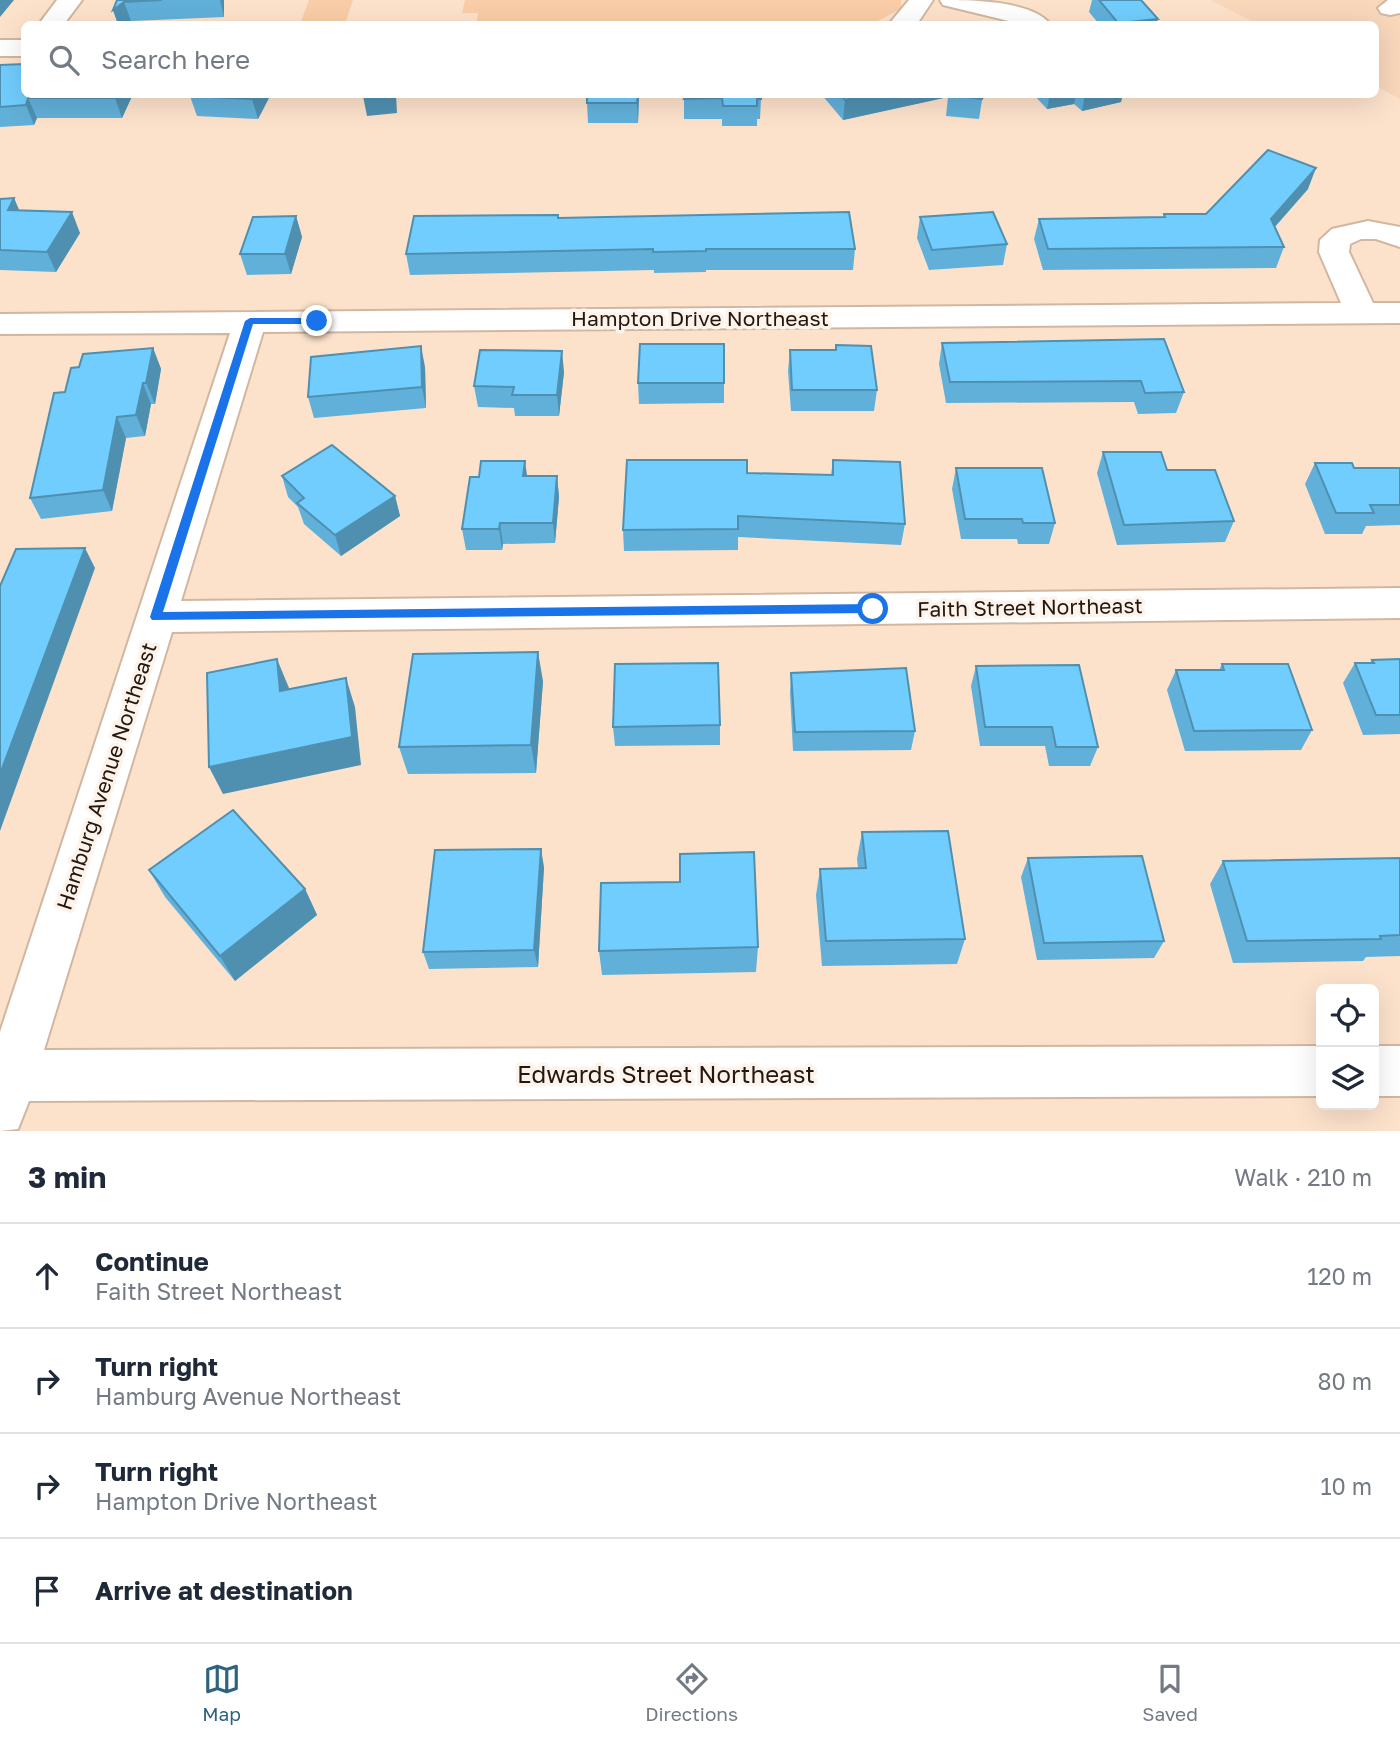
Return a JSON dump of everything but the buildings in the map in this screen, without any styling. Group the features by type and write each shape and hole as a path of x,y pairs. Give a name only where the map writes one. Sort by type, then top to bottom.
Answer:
{"street":[{"path":"53,21 70,0"},
{"path":"905,21 911,17 921,0"},
{"path":"952,0 1025,16 1032,21"},
{"path":"0,48 21,48"},
{"path":"1362,313 1334,252 1335,240 1347,233 1371,229 1400,238"},
{"name":"Hampton Drive Northeast","path":"0,324 1400,313"},
{"name":"Hamburg Avenue Northeast","path":"6,1093 250,321"},
{"name":"Faith Street Northeast","path":"156,617 1400,603"},
{"name":"Edwards Street Northeast","path":"6,1093 1316,1071"},
{"path":"1379,1071 1400,1071"}],"shaded area":[{"path":"309,0 353,0 346,21 301,21"},
{"path":"465,0 901,0 901,9 878,21 477,21 478,13 462,13"},
{"path":"1210,0 1400,0 1400,99 1379,88 1379,21 1251,21"}],"route":[{"path":"317,321 250,321 156,617 873,609"}]}
